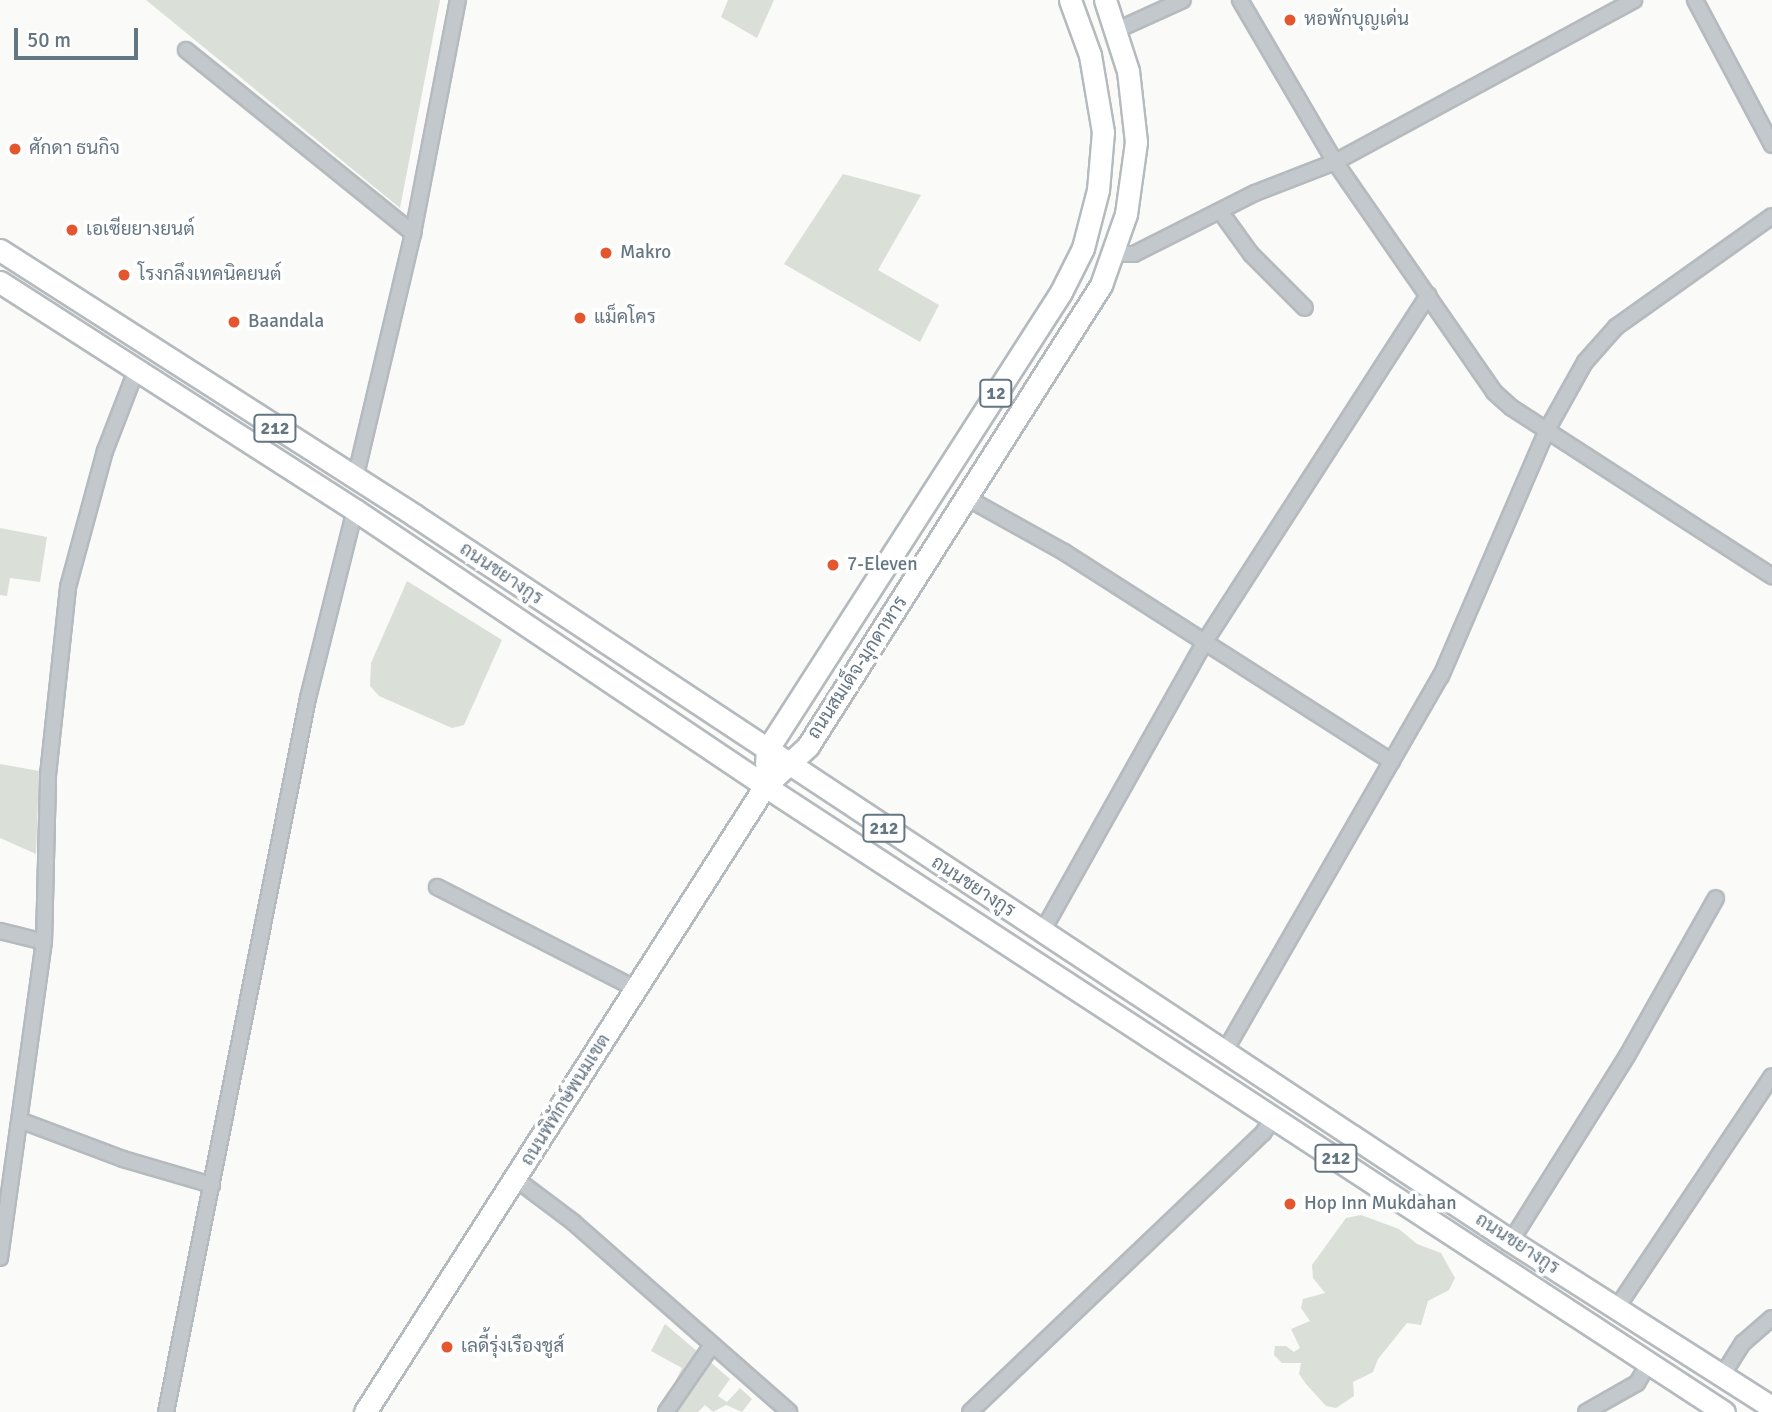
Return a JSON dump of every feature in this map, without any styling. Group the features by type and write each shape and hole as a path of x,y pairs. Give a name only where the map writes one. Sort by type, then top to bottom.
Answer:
{"main road":[{"name":"ถนนสมเด็จ-มุกดาหาร","path":"767,750 1061,292 1083,248 1098,190 1103,132 1093,67 1070,0"},
{"name":"ถนนสมเด็จ-มุกดาหาร","path":"765,786 808,746 1085,314 1114,254 1134,174 1136,142 1134,105 1117,30 1105,0"},
{"name":"ถนนชยางกูร","path":"0,250 790,765 1511,1241 1772,1407"},
{"path":"3,284 20,263"},
{"name":"ถนนชยางกูร","path":"3,284 355,510 765,786 1724,1412"},
{"path":"765,786 767,750"},
{"name":"ถนนพิทักษ์พนมเขต","path":"365,1412 765,786"}],"street":[{"path":"355,480 414,233 458,0"},
{"path":"1117,30 1183,0"},
{"path":"1240,0 1335,162 1494,392 1547,430 1772,576"},
{"path":"1114,254 1134,254 1220,211 1335,162 1634,0"},
{"path":"1695,0 1772,145"},
{"path":"186,50 414,233"},
{"path":"1220,211 1251,254 1305,308"},
{"path":"1225,1051 1441,676 1547,430 1598,345 1650,302 1772,216"},
{"path":"1042,932 1204,643 1428,295"},
{"path":"0,1258 22,1121 44,942 48,775 68,587 105,451 137,368"},
{"path":"967,498 1064,552 1392,762"},
{"path":"166,1412 308,698 355,510"},
{"path":"437,887 636,989"},
{"path":"1511,1241 1627,1056 1716,898"},
{"path":"0,931 44,942"},
{"path":"1616,1308 1772,1076"},
{"path":"970,1412 1263,1133 1273,1118"},
{"path":"22,1121 124,1159 212,1185"},
{"path":"516,1179 573,1222 789,1412"},
{"path":"1722,1376 1743,1343 1772,1318"},
{"path":"666,1412 712,1345"},
{"path":"1586,1412 1637,1383 1649,1363"}],"shaded area":[{"path":"146,0 440,0 400,208"},
{"path":"728,0 774,0 757,38 721,17"},
{"path":"843,174 921,195 878,270 939,305 920,342 784,264"},
{"path":"0,528 47,537 40,582 10,578 7,596 0,595"},
{"path":"407,581 502,640 464,725 452,728 379,696 370,686 371,663"},
{"path":"0,764 39,771 36,854 0,838"},
{"path":"1361,1215 1399,1229 1417,1244 1441,1253 1455,1278 1449,1290 1428,1301 1421,1325 1407,1323 1378,1359 1373,1372 1353,1382 1354,1396 1336,1408 1326,1406 1306,1384 1299,1374 1301,1363 1282,1363 1274,1355 1275,1346 1286,1346 1294,1352 1300,1348 1291,1329 1310,1321 1301,1308 1303,1299 1325,1293 1313,1278 1312,1265 1346,1218"},
{"path":"665,1324 698,1352 666,1400 682,1368 651,1351"},
{"path":"709,1361 730,1379 718,1396 727,1402 740,1388 752,1399 742,1412 726,1405 713,1412 705,1405 698,1412 673,1412"}],"place":[{"name":"หอพักบุญเด่น","path":"1290,20"},
{"name":"ศักดา ธนกิจ","path":"15,149"},
{"name":"เอเซียยางยนต์","path":"72,230"},
{"name":"Makro","path":"606,253"},
{"name":"โรงกลึงเทคนิคยนต์","path":"124,275"},
{"name":"แม็คโคร","path":"580,318"},
{"name":"Baandala","path":"234,322"},
{"name":"7-Eleven","path":"833,565"},
{"name":"Hop Inn Mukdahan","path":"1290,1204"},
{"name":"เลดี้รุ่งเรืองชูส์","path":"447,1347"}]}
